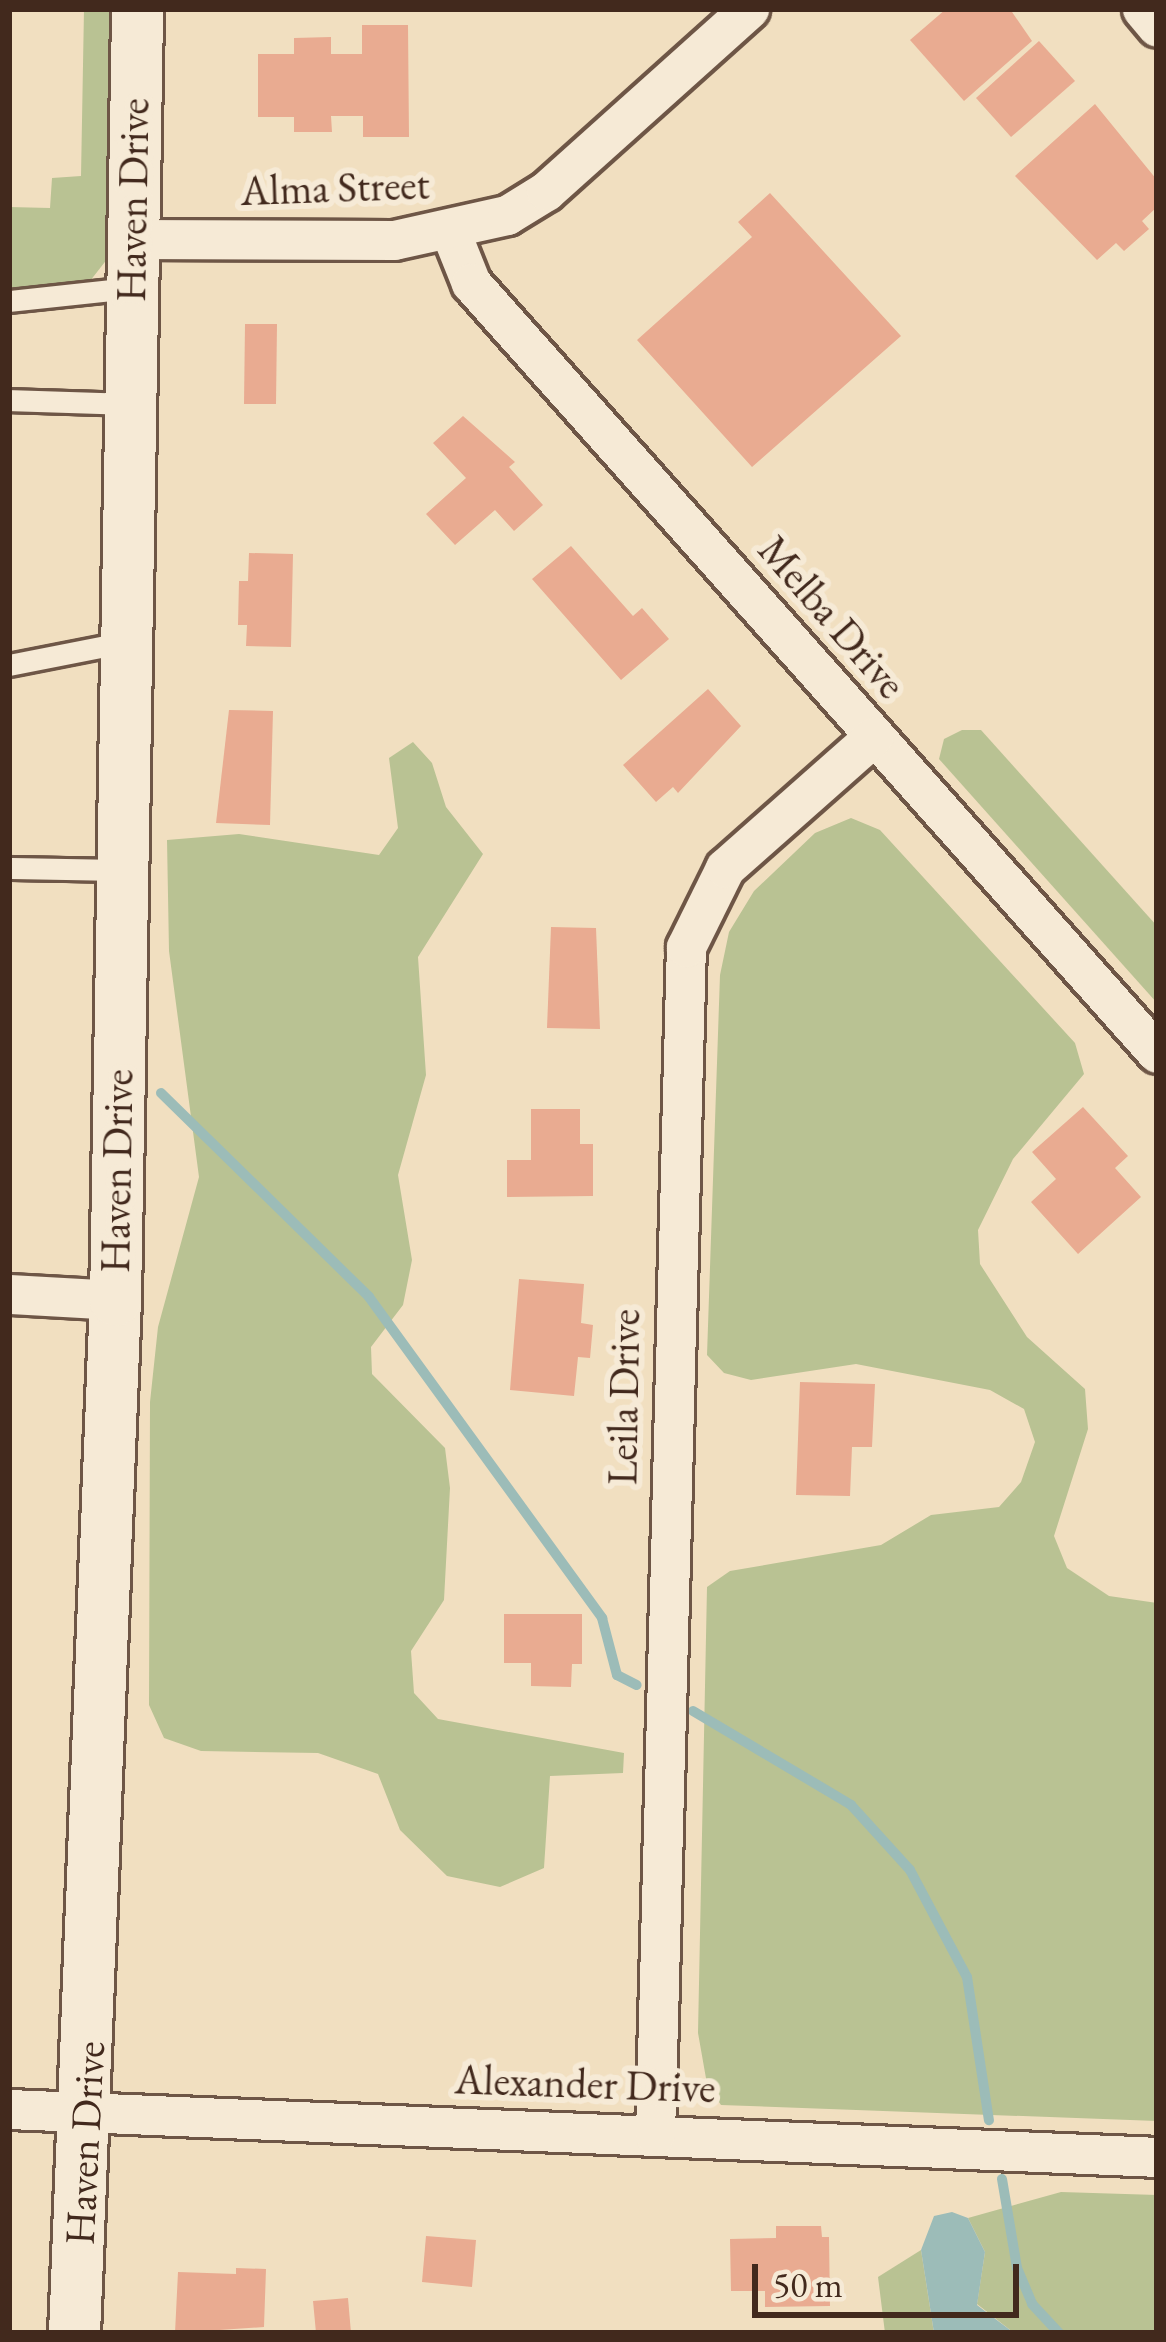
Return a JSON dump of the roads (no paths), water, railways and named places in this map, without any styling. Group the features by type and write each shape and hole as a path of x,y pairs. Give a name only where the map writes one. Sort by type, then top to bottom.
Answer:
{"street":[{"name":"Haven Drive","path":"74,2333 88,2113 115,1300 137,9"},
{"name":"Alma Street","path":"132,264 451,233 546,191 749,9"},
{"path":"1142,9 1157,26"},
{"name":"Melba Drive","path":"451,233 471,283 1157,1054"},
{"name":"Leila Drive","path":"655,2135 686,947 725,868 872,737"},
{"path":"9,1294 115,1300"},
{"name":"Alexander Drive","path":"9,2109 1157,2156"}],"lane":[{"path":"9,301 132,264"},
{"path":"9,400 129,404"},
{"path":"9,665 126,642"},
{"path":"9,868 122,870"}],"water":[{"path":"952,2212 968,2218 985,2252 977,2305 1014,2333 934,2333 921,2250 934,2216"}],"waterway":[{"path":"161,1093 369,1297 602,1618 617,1675 637,1685"},
{"path":"693,1711 851,1805 910,1870 967,1977 989,2120"},
{"path":"1002,2179 1017,2268 1032,2304 1059,2333"}]}
